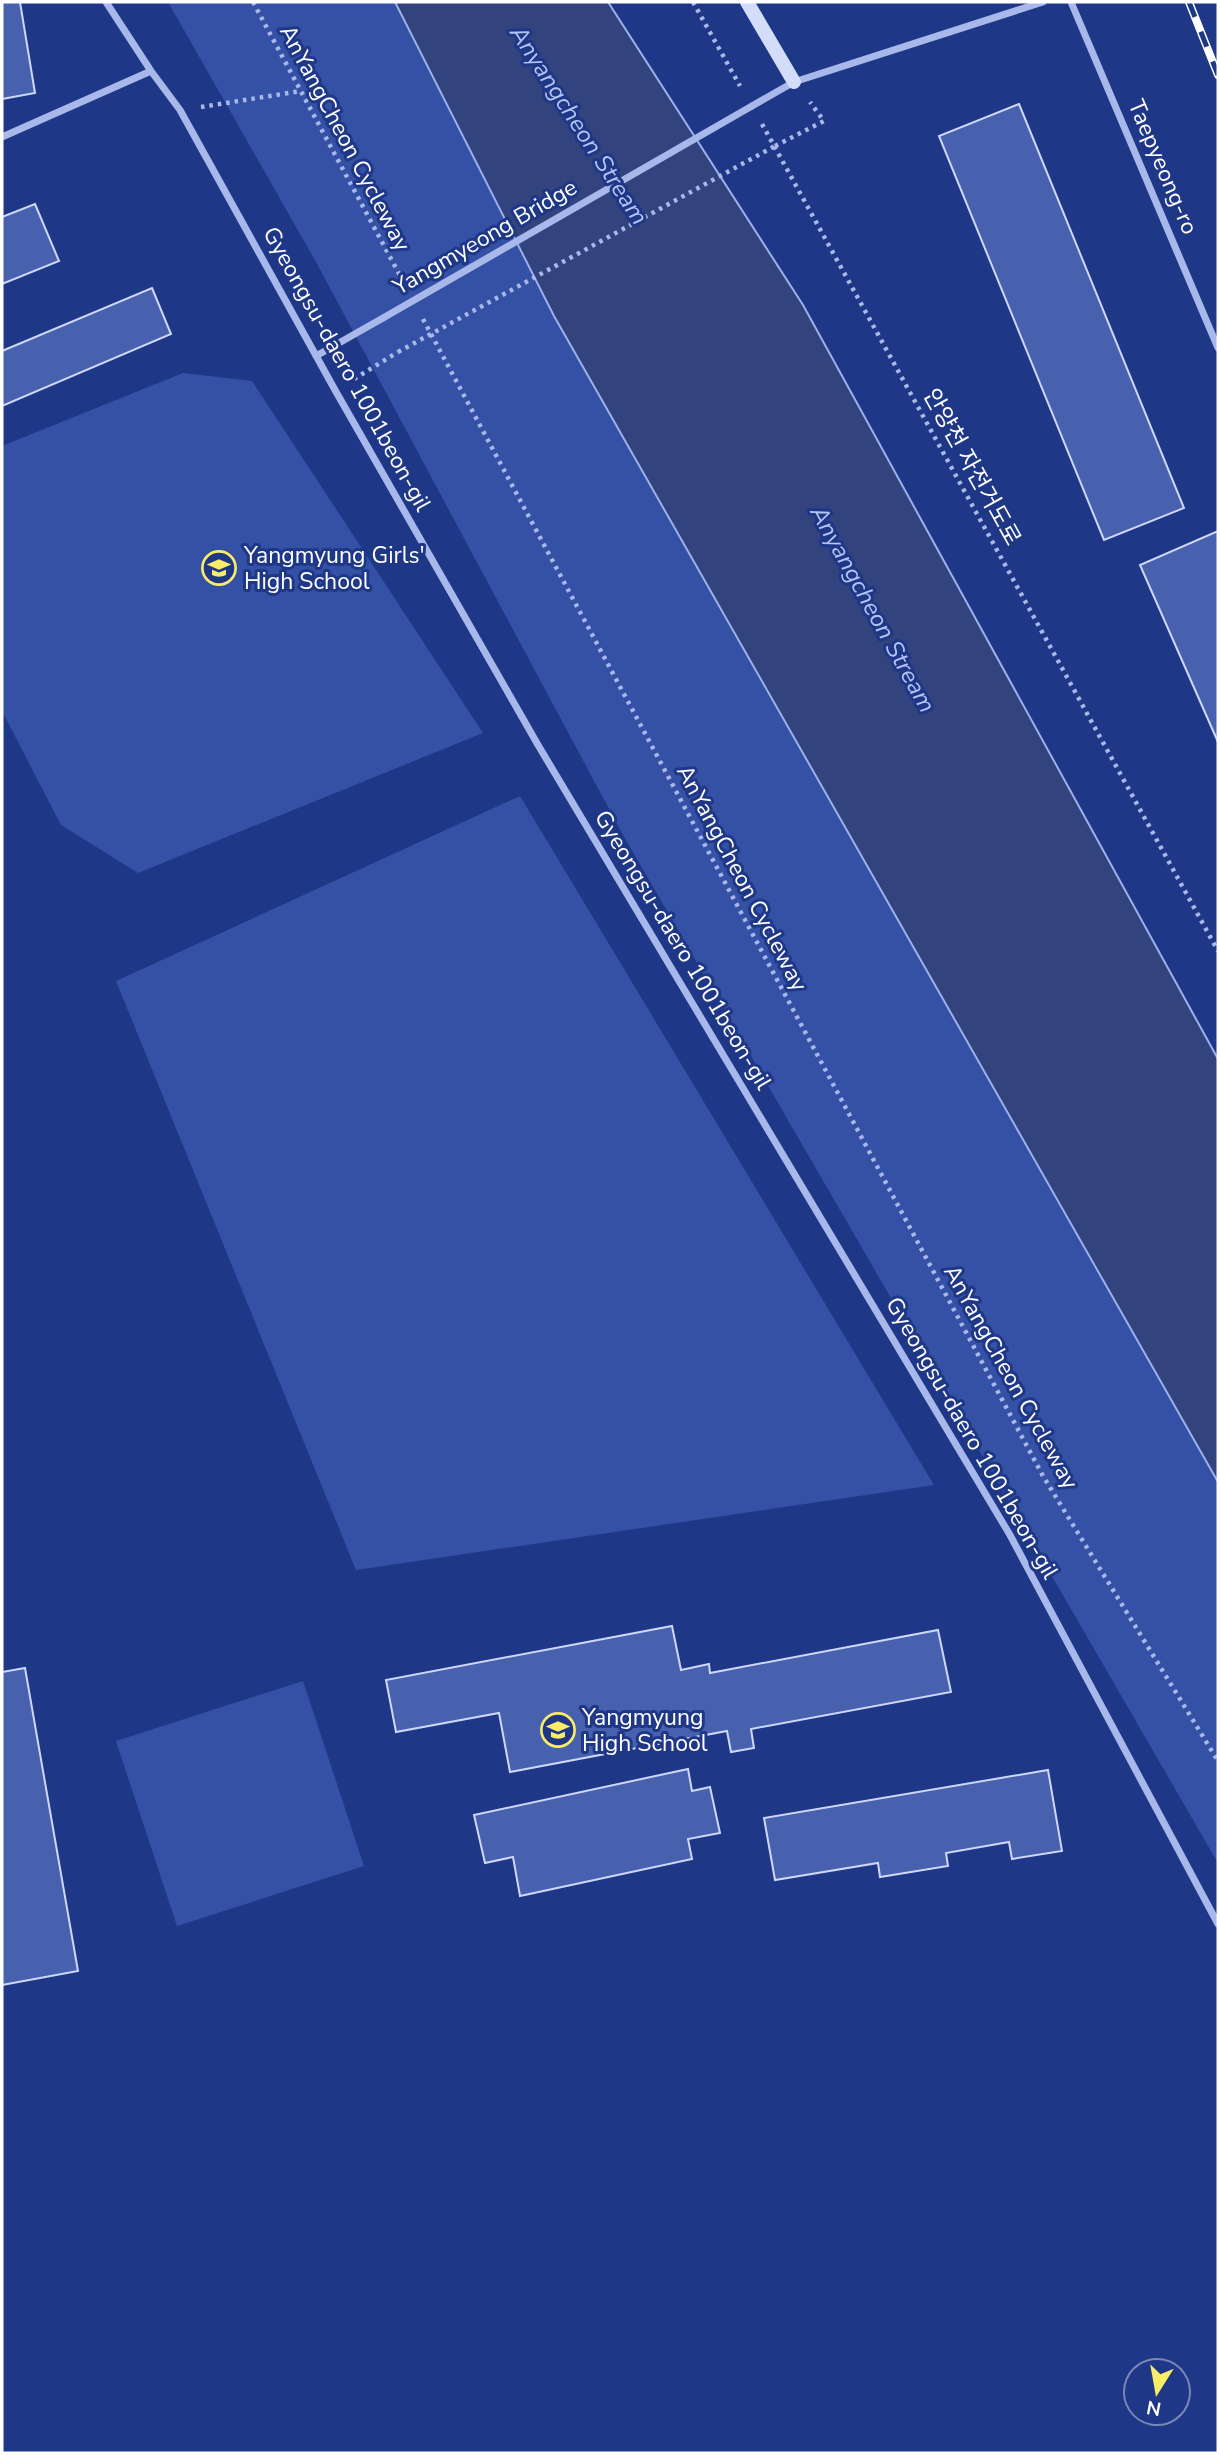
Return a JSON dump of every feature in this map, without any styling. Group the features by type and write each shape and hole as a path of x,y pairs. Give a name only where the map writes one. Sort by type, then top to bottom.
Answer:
{"street":[{"name":"Gyeongsu-daero 1001beon-gil","path":"106,2 180,110 335,390 538,745 1010,1535 1218,1924"},
{"path":"747,2 794,82"},
{"name":"Yangmyeong Bridge","path":"316,356 794,82 1044,2"},
{"name":"Taepyeong-ro","path":"1072,2 1218,348"},
{"path":"2,136 151,71"}],"path":[{"name":"AnYangCheon Cycleway","path":"253,2 406,287"},
{"name":"안양천 자전거도로","path":"692,2 775,146 1218,950"},
{"path":"335,390 398,352 824,121 794,82"},
{"path":"180,110 301,91"},
{"name":"AnYangCheon Cycleway","path":"419,312 1043,1476 1218,1761"}],"shaded area":[{"path":"168,2 395,2 554,316 1218,1482 1218,1863 623,835 316,262"},
{"path":"183,373 252,381 483,733 138,873 61,825 2,711 2,446"},
{"path":"520,796 934,1485 356,1570 116,981"},
{"path":"303,1681 364,1866 177,1926 116,1741"}],"water":[{"name":"Anyangcheon Stream","path":"395,2 608,2 803,305 1218,1059 1218,1482 554,316"}],"building":[{"path":"2,2 20,2 35,93 2,99"},
{"path":"1019,104 1184,508 1104,540 939,136"},
{"path":"35,204 59,261 2,284 2,217"},
{"path":"152,288 171,334 2,406 2,351"},
{"path":"1218,531 1218,742 1140,565"},
{"path":"672,1626 681,1670 709,1664 710,1673 938,1630 951,1692 751,1729 754,1748 731,1752 727,1731 510,1772 499,1713 396,1732 386,1680"},
{"path":"25,1668 78,1971 2,1985 2,1672"},
{"path":"688,1769 692,1791 710,1787 720,1833 688,1839 692,1859 520,1896 513,1857 485,1863 474,1815"},
{"path":"1048,1770 1062,1851 1012,1859 1009,1842 946,1853 948,1866 880,1877 878,1863 775,1880 764,1818"}],"railway":[{"path":"1189,2 1218,75"}],"place":[{"name":"Yangmyung Girls' High School","path":"219,568"},
{"name":"Yangmyung High School","path":"558,1730"}]}
